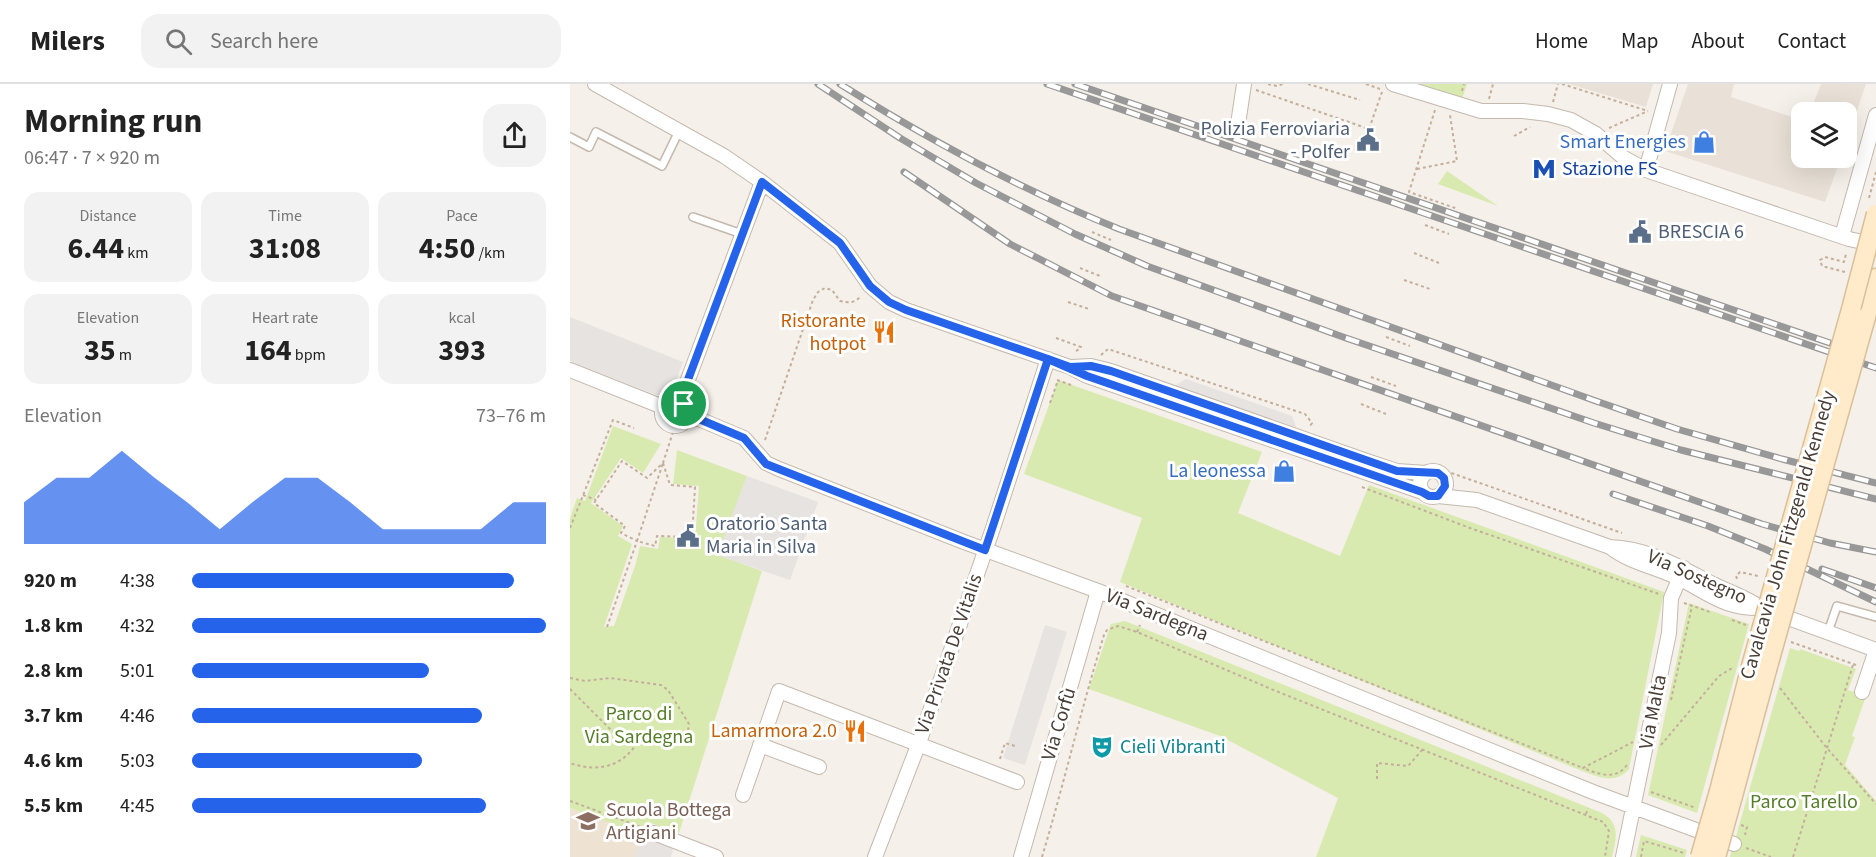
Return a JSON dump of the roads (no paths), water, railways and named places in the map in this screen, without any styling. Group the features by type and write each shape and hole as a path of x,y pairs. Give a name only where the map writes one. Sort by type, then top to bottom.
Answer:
{"street":[{"name":"Via Sostegno","path":"595,84 724,156 762,182 840,243 870,286 889,302 906,310 1429,496 1477,500 1610,547 1623,557 1682,573 1705,594 1725,603 1743,608 1761,608 1800,620 1828,632"},
{"path":"1393,84 1469,109 1485,112 1523,111 1571,120 1596,134 1624,158 1646,170 1876,246"},
{"path":"1646,170 1670,84"},
{"path":"1238,124 1244,85"},
{"path":"1842,236 1876,115"},
{"path":"684,407 669,401 663,407 663,418 670,425 675,426 683,422 684,407 742,234 762,182"},
{"name":"Cavalcavia John Fitzgerald Kennedy","path":"1693,855 1876,214"},
{"name":"Cavalcavia John Fitzgerald Kennedy","path":"1716,857 1876,278"},
{"name":"Via Privata De Vitalis","path":"875,857 919,743 1048,359"},
{"name":"Via Sostegno","path":"1070,367 1091,366 1111,371 1397,471 1438,473 1477,500"},
{"path":"570,370 663,407"},
{"name":"Via Sardegna","path":"684,407 744,438 766,464 985,550 1098,591 1634,808 1734,844"},
{"path":"1422,492 1421,480 1426,473"},
{"path":"1438,496 1444,490 1443,475"},
{"name":"Via Malta","path":"1623,857 1669,633 1671,598 1682,573"},
{"name":"Via Corfù","path":"1021,857 1098,591"},
{"path":"1828,632 1876,650 1862,692"},
{"name":"Via Privata De Vitalis","path":"743,795 779,691 919,743"},
{"path":"919,743 1017,782"},
{"path":"760,745 819,767"},
{"path":"654,834 716,857"}],"lane":[{"path":"572,138 589,147 596,132 662,166 679,131"},
{"path":"693,217 742,234"},
{"path":"1828,632 1837,606 1876,617"}],"railway":[{"path":"818,84 900,138 976,183 1075,234 1147,266 1343,337 1594,423 1681,450 1876,499"},
{"path":"840,84 976,163 1047,198 1119,229 1677,429 1876,483"},
{"path":"1047,84 1876,368"},
{"path":"1075,84 1859,353"},
{"path":"904,172 1010,244 1112,296 1762,524 1830,543 1876,552"},
{"path":"1613,494 1708,526 1765,549 1876,602"},
{"path":"1822,569 1876,588"}],"place":[{"name":"Polizia Ferroviaria - Polfer","path":"1368,140"},
{"name":"Smart Energies","path":"1704,142"},
{"name":"Stazione FS","path":"1544,169"},
{"name":"BRESCIA 6","path":"1640,232"},
{"name":"Ristorante hotpot","path":"884,332"},
{"name":"La leonessa","path":"1284,471"},
{"name":"Oratorio Santa Maria in Silva","path":"688,536"},
{"name":"Lamarmora 2.0","path":"855,731"},
{"name":"Cieli Vibranti","path":"1102,747"},
{"name":"Scuola Bottega Artigiani","path":"588,821"}],"park label":[{"name":"Parco di Via Sardegna","path":"639,726"},
{"name":"Parco Tarello","path":"1804,802"}]}
